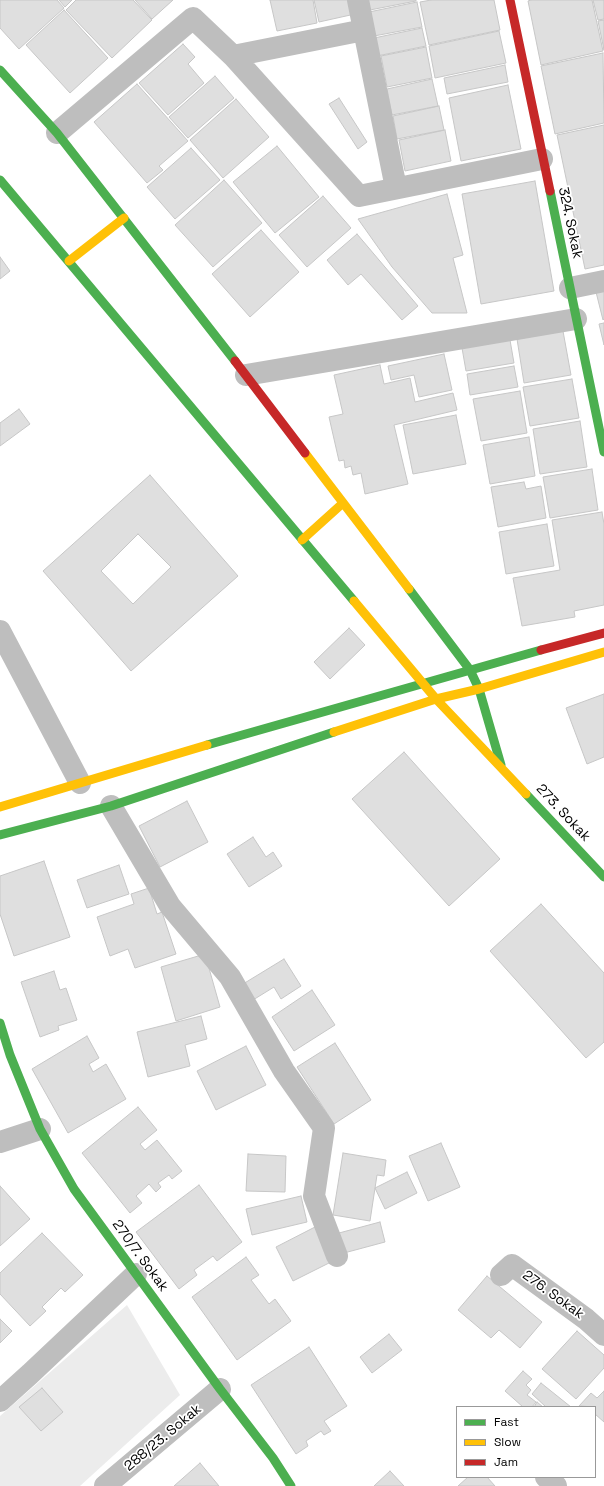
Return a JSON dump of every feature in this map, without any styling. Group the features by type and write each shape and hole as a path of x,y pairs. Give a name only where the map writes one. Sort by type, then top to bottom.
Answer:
{"street":[{"path":"358,0 396,188"},
{"name":"324. Sokak","path":"510,0 604,452"},
{"path":"57,133 193,18 233,56 359,196 542,159"},
{"path":"233,56 364,30"},
{"name":"273. Sokak","path":"0,70 57,133 124,218 246,375 470,670 479,689 502,768"},
{"name":"273. Sokak","path":"0,180 70,261 436,699 604,877"},
{"path":"70,261 124,218"},
{"path":"570,288 604,281"},
{"path":"246,375 576,319"},
{"path":"302,540 343,503"},
{"path":"1,633 80,783"},
{"path":"0,808 158,758 604,633"},
{"path":"0,835 110,806 436,699 479,689 604,652"},
{"path":"110,806 170,906 230,977 284,1071 324,1128 314,1196 337,1256"},
{"name":"270/7. Sokak","path":"0,1023 10,1056 40,1129 74,1189 220,1389 273,1458 291,1486"},
{"path":"0,1142 40,1129"},
{"name":"276. Sokak","path":"501,1274 512,1265 586,1319 604,1335"},
{"path":"0,1401 136,1274"},
{"name":"288/23. Sokak","path":"105,1486 220,1389"},
{"path":"547,1478 556,1486"}],"shaded area":[{"path":"127,1305 180,1395 80,1486 0,1486 0,1416"}],"building":[{"path":"0,0 57,0 64,8 19,49 0,28"},
{"path":"59,0 72,0 65,7"},
{"path":"76,0 133,0 152,20 112,58 66,10"},
{"path":"135,0 173,0 152,19"},
{"path":"270,0 313,0 317,23 277,31"},
{"path":"314,0 352,0 355,14 319,22"},
{"path":"368,0 416,0 416,1 370,10"},
{"path":"431,0 494,0 500,30 429,45 420,2"},
{"path":"592,0 603,51 541,65 528,1"},
{"path":"593,0 604,0 604,19 598,20"},
{"path":"417,2 422,27 374,36 369,12"},
{"path":"64,10 108,58 70,93 26,45"},
{"path":"604,20 604,50 598,21"},
{"path":"422,28 426,46 377,56 374,38"},
{"path":"499,31 506,63 435,78 429,46"},
{"path":"183,44 195,57 188,64 204,83 168,115 139,83"},
{"path":"426,47 432,78 387,87 381,56"},
{"path":"603,53 604,123 555,134 541,66"},
{"path":"505,65 508,82 447,94 444,78"},
{"path":"215,76 234,98 188,138 169,117"},
{"path":"432,79 438,106 392,115 387,89"},
{"path":"137,84 188,141 159,166 163,170 147,183 94,122"},
{"path":"508,85 521,149 461,161 449,98"},
{"path":"339,98 367,142 358,149 329,104"},
{"path":"236,99 269,137 223,178 190,140"},
{"path":"439,106 444,130 397,139 393,116"},
{"path":"604,125 604,265 585,269 557,135"},
{"path":"445,130 451,161 405,171 399,140"},
{"path":"277,146 319,197 275,233 233,182"},
{"path":"191,148 220,180 175,219 147,187"},
{"path":"224,180 262,223 213,267 175,225"},
{"path":"535,181 554,291 481,304 462,194"},
{"path":"447,194 463,255 453,258 467,313 432,313 392,267 358,219"},
{"path":"323,196 351,228 307,267 279,235"},
{"path":"261,230 299,272 250,317 212,274"},
{"path":"357,234 418,306 402,320 361,274 348,285 327,260"},
{"path":"0,257 10,271 0,279"},
{"path":"604,286 604,319 603,320 595,288"},
{"path":"604,323 604,345 599,324"},
{"path":"563,331 571,375 524,383 517,339"},
{"path":"510,340 514,363 466,371 462,348"},
{"path":"444,354 452,390 419,397 414,375 391,380 388,366"},
{"path":"380,365 384,384 410,378 415,402 453,393 457,410 394,425 408,484 365,494 361,473 353,475 351,466 345,468 344,460 339,461 329,417 343,414 334,375"},
{"path":"514,366 518,387 470,395 467,374"},
{"path":"572,379 579,418 530,426 523,387"},
{"path":"520,391 527,433 481,441 473,399"},
{"path":"19,409 30,424 0,446 0,423"},
{"path":"456,415 466,464 413,474 403,425"},
{"path":"580,421 587,467 540,474 533,429"},
{"path":"529,437 535,476 490,484 483,445"},
{"path":"592,469 598,510 550,518 543,477"},
{"path":"150,475 238,576 131,671 43,571","holes":["138,534 171,567 133,604 101,571"]},
{"path":"524,482 526,489 541,486 546,518 498,527 491,487"},
{"path":"602,512 604,524 604,605 574,611 575,617 522,626 513,578 560,570 552,520"},
{"path":"547,524 554,566 506,574 499,532"},
{"path":"349,628 365,645 330,679 314,662"},
{"path":"604,694 604,757 587,764 566,708"},
{"path":"404,752 500,859 449,906 352,799"},
{"path":"187,801 208,842 160,867 139,826"},
{"path":"253,837 266,857 273,852 282,866 249,887 227,854"},
{"path":"44,861 70,937 14,956 0,914 0,876"},
{"path":"119,865 129,894 87,908 77,880"},
{"path":"149,888 157,914 162,912 176,954 135,968 128,949 110,956 97,917 134,904 131,894"},
{"path":"541,904 604,973 604,1042 586,1058 490,951"},
{"path":"205,954 220,1007 176,1021 161,967"},
{"path":"284,959 301,986 281,999 274,987 253,1000 243,984"},
{"path":"54,971 60,990 66,988 77,1020 58,1026 59,1030 40,1037 21,982"},
{"path":"312,990 335,1025 294,1051 272,1017"},
{"path":"201,1016 207,1039 185,1045 190,1066 148,1077 137,1032"},
{"path":"87,1036 99,1058 89,1064 93,1072 106,1064 126,1099 68,1133 32,1069"},
{"path":"335,1043 371,1100 334,1124 297,1067"},
{"path":"246,1046 266,1085 216,1110 197,1071"},
{"path":"138,1107 157,1130 140,1144 145,1150 157,1140 182,1171 172,1179 169,1175 158,1183 161,1187 156,1192 149,1184 136,1196 142,1203 130,1213 82,1153"},
{"path":"441,1143 460,1187 428,1201 409,1156"},
{"path":"343,1153 386,1160 384,1176 377,1175 370,1221 333,1215"},
{"path":"248,1154 286,1156 285,1192 246,1191"},
{"path":"407,1172 417,1193 385,1209 375,1188"},
{"path":"199,1185 242,1242 217,1261 213,1256 194,1270 197,1275 179,1289 136,1232"},
{"path":"0,1186 30,1219 0,1246"},
{"path":"301,1196 307,1222 252,1235 246,1209"},
{"path":"380,1222 385,1242 344,1253 339,1233"},
{"path":"315,1227 333,1261 293,1281 276,1247"},
{"path":"42,1233 83,1275 65,1292 61,1288 42,1307 46,1311 30,1326 0,1294 0,1273"},
{"path":"246,1257 259,1275 251,1280 269,1304 275,1299 291,1321 237,1360 192,1297"},
{"path":"487,1276 542,1322 520,1348 499,1330 491,1338 458,1310"},
{"path":"0,1319 12,1331 0,1343"},
{"path":"577,1331 604,1355 604,1368 576,1399 542,1369"},
{"path":"389,1334 402,1350 372,1373 360,1357"},
{"path":"309,1347 347,1406 324,1421 331,1431 324,1435 321,1431 306,1441 308,1446 296,1454 251,1385"},
{"path":"523,1371 532,1379 526,1385 531,1390 527,1395 536,1402 533,1406 522,1406 505,1391"},
{"path":"541,1383 570,1406 545,1406 532,1394"},
{"path":"42,1388 63,1412 41,1431 19,1407"},
{"path":"604,1391 604,1422 596,1415 596,1406 579,1406 591,1393 597,1398"},
{"path":"537,1402 542,1406 535,1406"},
{"path":"200,1463 219,1486 174,1486"},
{"path":"390,1471 404,1486 374,1486"},
{"path":"467,1478 488,1478 495,1486 458,1486"}],"traffic: fast":[{"path":"0,70 57,133 235,361"},
{"path":"0,180 354,601"},
{"path":"550,191 604,452"},
{"path":"409,589 470,670 479,689 501,765"},
{"path":"207,745 541,650"},
{"path":"0,835 111,806 334,732"},
{"path":"526,794 604,877"},
{"path":"0,1023 10,1055 40,1129 74,1189 220,1389 273,1458 291,1486"}],"traffic: slow":[{"path":"69,261 124,218"},
{"path":"305,453 409,589"},
{"path":"302,540 343,503"},
{"path":"354,601 436,699 526,794"},
{"path":"334,732 436,699 479,689 604,652"},
{"path":"0,807 207,745"}],"traffic: jam":[{"path":"510,0 550,191"},
{"path":"235,361 305,453"},
{"path":"541,650 604,633"}]}
